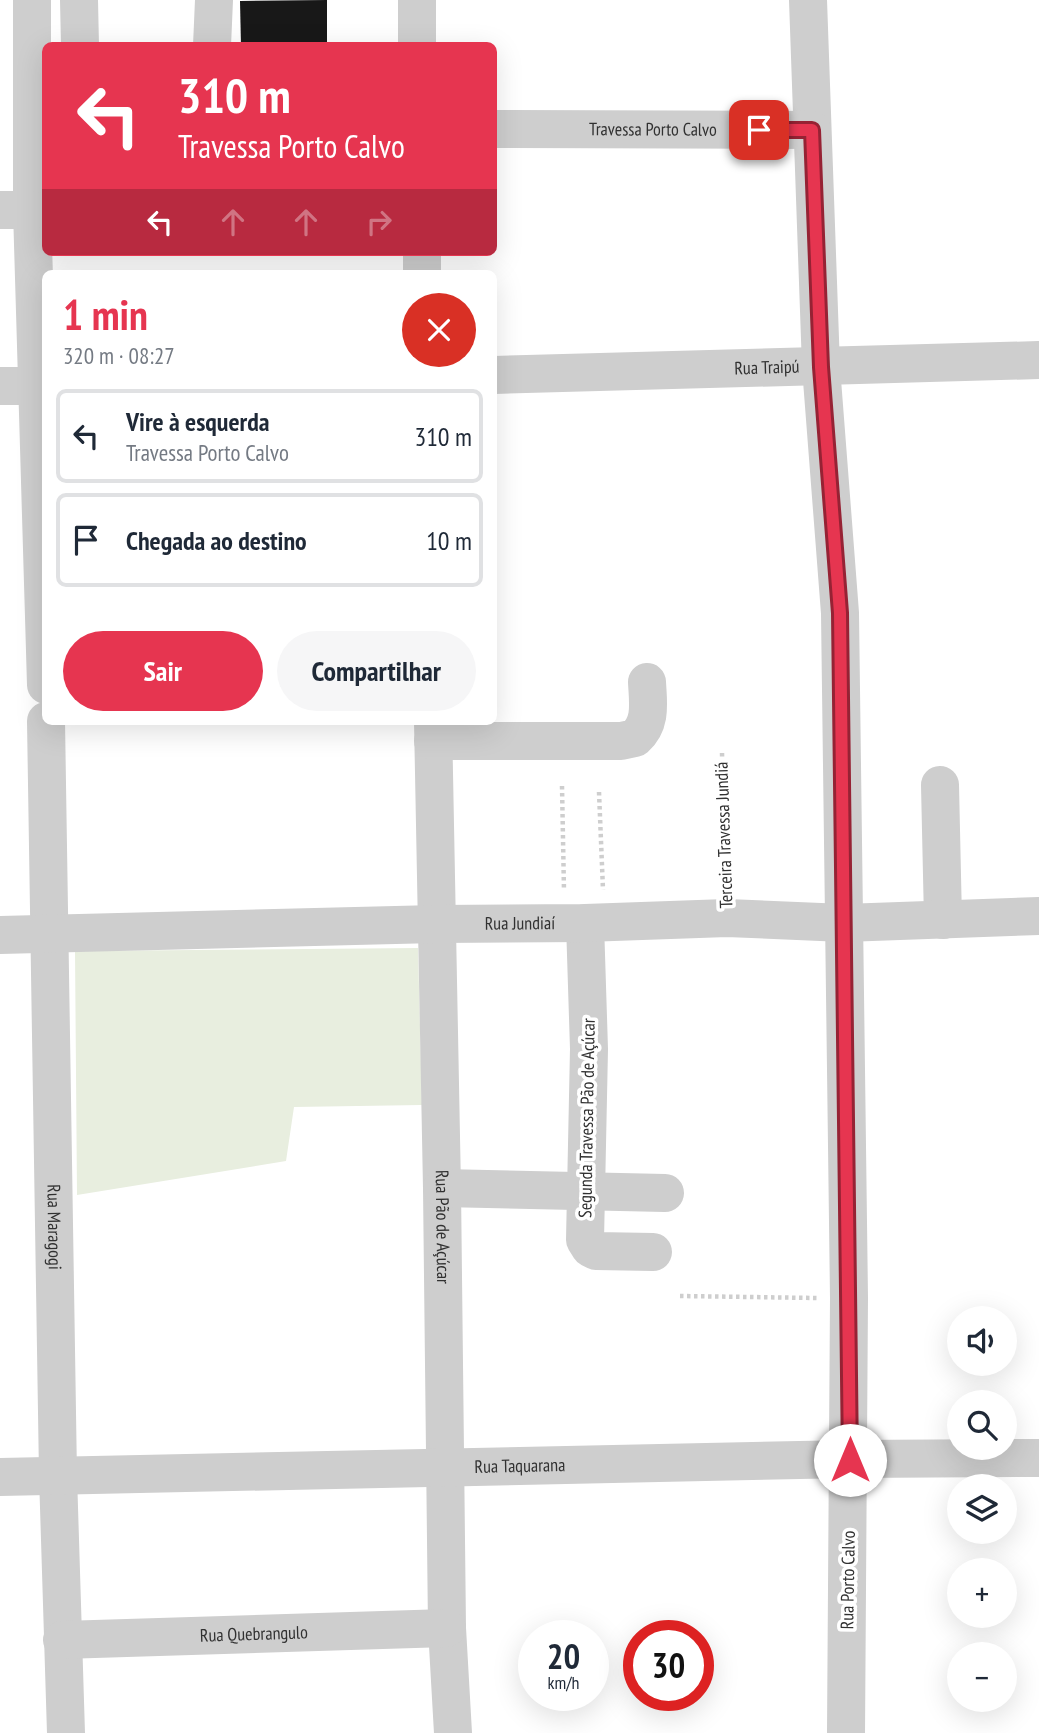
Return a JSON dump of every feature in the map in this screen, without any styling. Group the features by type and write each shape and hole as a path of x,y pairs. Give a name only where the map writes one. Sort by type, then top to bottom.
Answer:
{"street":[{"path":"32,0 16,210 42,577"},
{"path":"79,0 80,42"},
{"path":"212,42 214,0"},
{"path":"417,0 417,42"},
{"name":"Rua Porto Calvo","path":"808,0 821,367 840,613 850,1460 846,1733"},
{"name":"Travessa Porto Calvo","path":"497,129 812,130"},
{"name":"Rua Traipú","path":"497,375 1039,360"},
{"path":"433,731 621,741 635,738 645,727 648,717 647,682"},
{"name":"Rua Maragogi","path":"46,725 58,1475 66,1733"},
{"name":"Rua Pão de Açúcar","path":"433,731 447,1628 453,1733"},
{"path":"940,785 943,920"},
{"name":"Rua Jundiaí","path":"0,935 727,918 844,923 1039,916"},
{"name":"Segunda Travessa Pão de Açúcar","path":"585,923 589,1049 585,1240 590,1248 596,1251 653,1252"},
{"path":"442,1188 665,1193"},
{"name":"Rua Taquarana","path":"0,1476 1039,1458"},
{"name":"Rua Quebrangulo","path":"62,1640 447,1628"}],"path":[{"name":"Terceira Travessa Jundiá","path":"722,752 727,918"},
{"path":"562,786 585,923"},
{"path":"585,923 598,792"},
{"path":"680,1296 849,1298"}],"green space":[{"path":"418,948 422,1105 294,1107 286,1161 77,1195 75,951"}],"building":[{"path":"327,0 327,42 241,42 240,1"}],"route":[{"path":"759,130 812,130 821,367 840,613 850,1460"}]}
